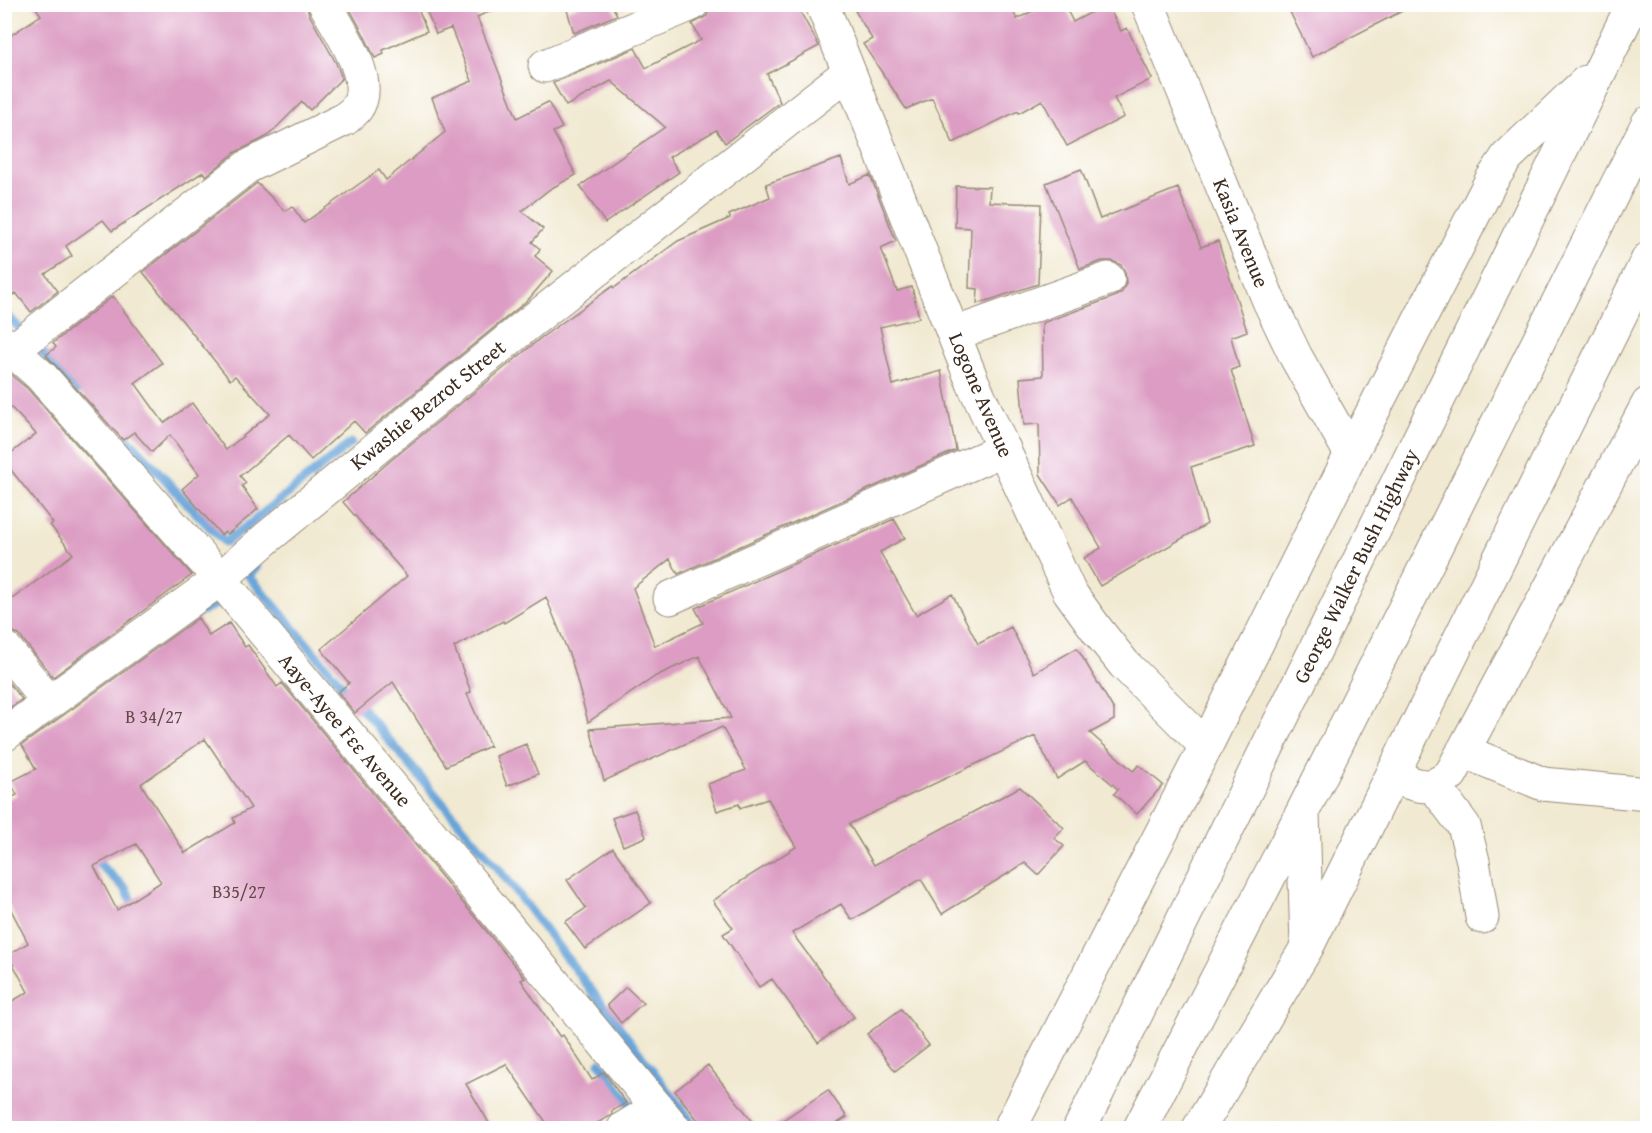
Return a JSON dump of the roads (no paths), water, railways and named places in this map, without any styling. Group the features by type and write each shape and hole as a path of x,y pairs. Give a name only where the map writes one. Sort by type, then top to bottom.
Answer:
{"main road":[{"path":"9,347 247,167 345,118 356,109 361,97 358,61 325,4"},
{"path":"545,66 692,4"},
{"name":"Logone Avenue","path":"822,4 973,383 1069,591 1124,664 1206,746"},
{"name":"Kasia Avenue","path":"1148,4 1269,301 1296,357 1351,454"},
{"name":"George Walker Bush Highway","path":"1080,1128 1633,4"},
{"path":"1010,1128 1491,181 1507,157 1602,66"},
{"name":"Kwashie Bezrot Street","path":"4,735 220,579 268,536 524,327 849,72"},
{"path":"1140,1128 1303,811 1647,123"},
{"path":"1199,1128 1307,947 1644,272"},
{"path":"954,334 1108,279"},
{"name":"Aaye-Ayee Fɛɛ Avenue","path":"9,347 41,376 220,579 665,1118"},
{"path":"1391,778 1422,786 1434,786 1451,774 1647,404"},
{"path":"670,598 1004,449"},
{"path":"4,647 49,702"},
{"path":"1463,752 1543,784 1647,794"},
{"path":"1434,786 1464,826 1473,861 1482,916"},
{"path":"1303,811 1307,947"},
{"path":"624,1128 665,1118"}],"waterway":[{"path":"4,312 78,390"},
{"path":"118,429 225,542 351,443"},
{"path":"257,568 248,575 502,873 696,1128"},
{"path":"196,614 223,601"},
{"path":"95,854 98,863 125,888 138,912"},
{"path":"600,1063 636,1113"}]}
